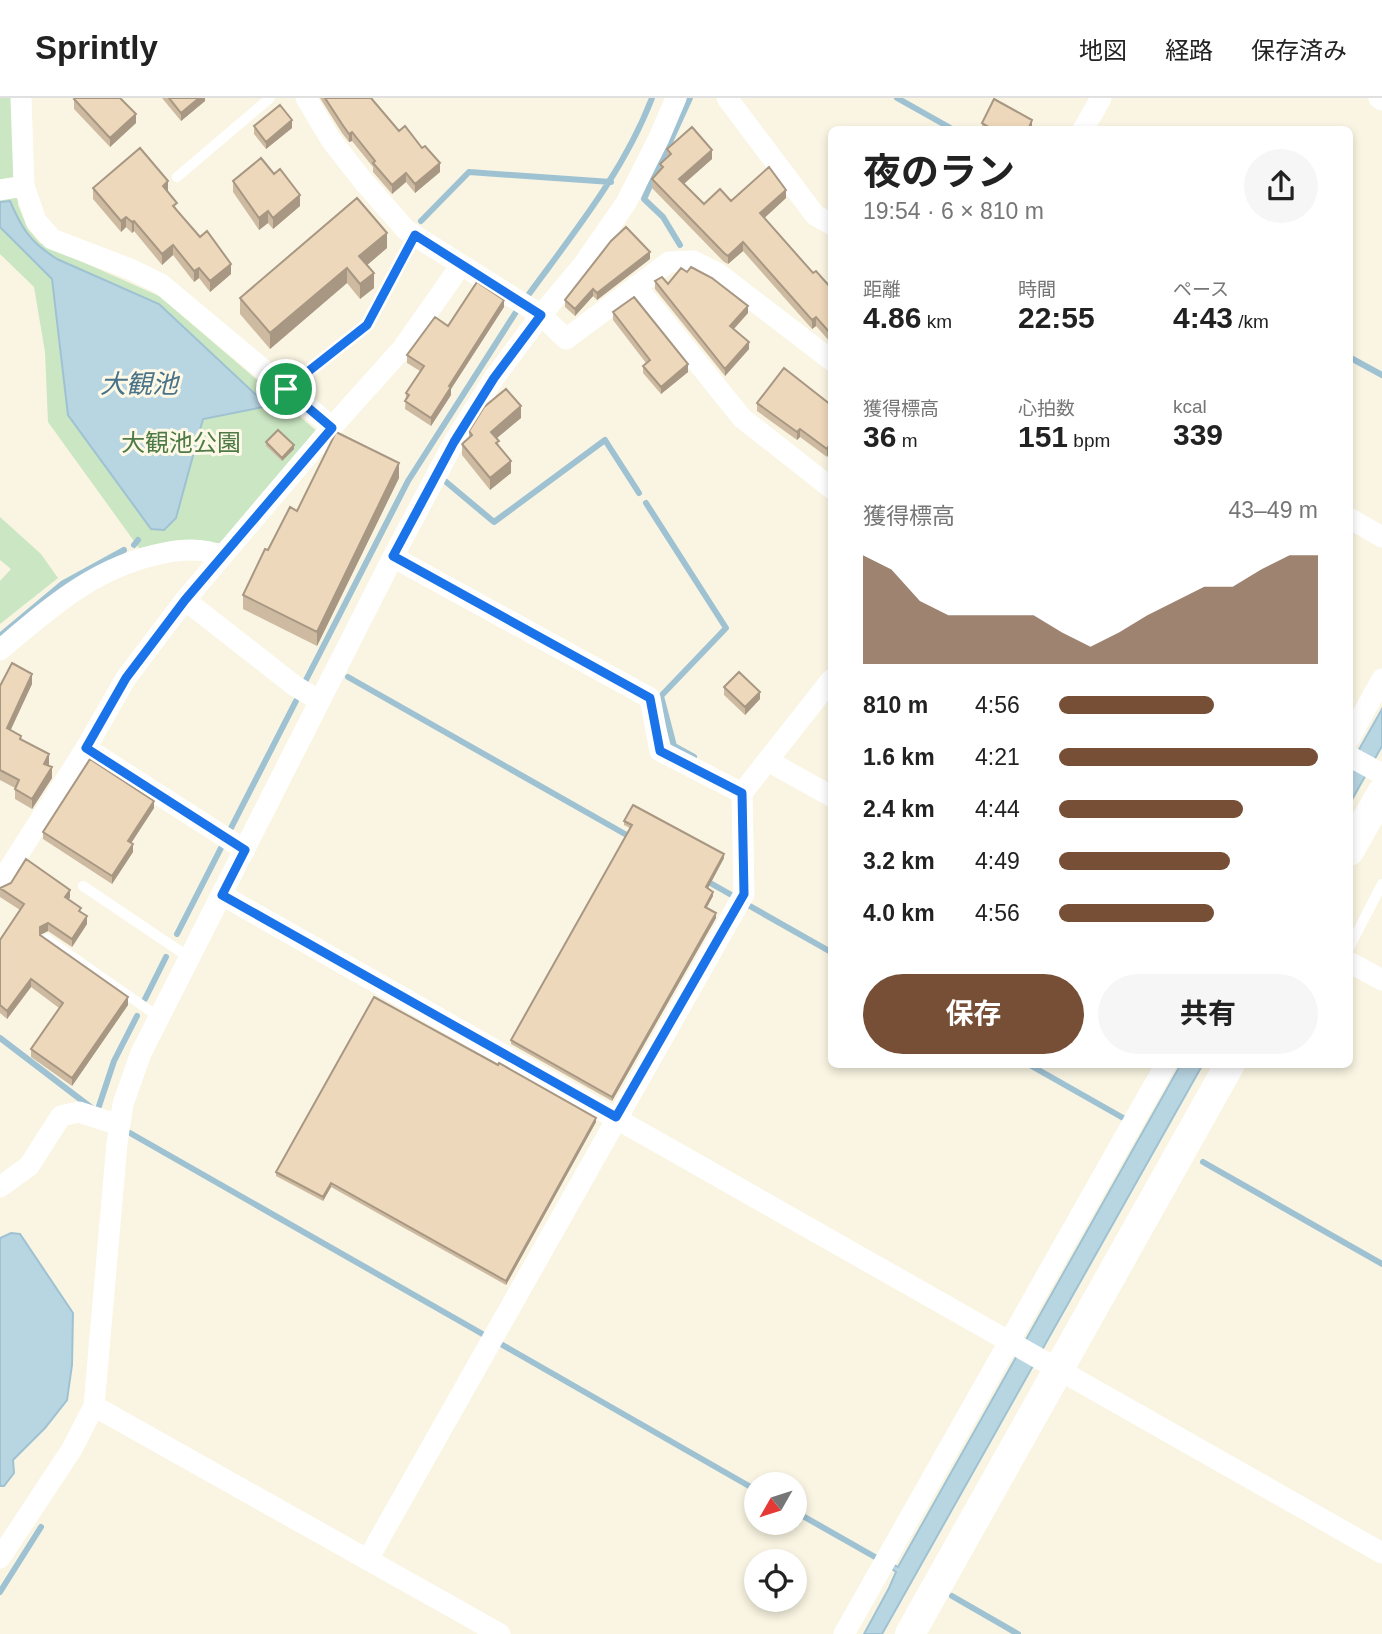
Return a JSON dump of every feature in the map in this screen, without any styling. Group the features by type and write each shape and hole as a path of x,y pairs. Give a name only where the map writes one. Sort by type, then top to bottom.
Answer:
{"street":[{"path":"21,98 24,186 36,221 52,239 161,284 332,428"},
{"path":"306,98 331,140 406,230 541,315 566,339 669,262 693,261 719,274 828,358"},
{"path":"2,1552 72,1449 94,1406 120,1125 123,1104 141,1053 393,556 454,442 494,378 583,265 626,203 676,98"},
{"path":"727,98 815,215 828,222"},
{"path":"1085,126 1101,98"},
{"path":"0,190 24,186"},
{"path":"0,883 86,748 126,678 185,600 402,349 461,265"},
{"path":"636,286 743,418 828,486"},
{"path":"1353,520 1382,537"},
{"path":"0,650 61,598 113,567 137,558 174,551 208,550 222,556"},
{"path":"393,556 650,698 660,751 742,793"},
{"path":"185,600 295,686 320,701"},
{"path":"1353,732 1382,680"},
{"path":"368,1559 744,894 742,793 828,684"},
{"path":"86,748 245,850"},
{"path":"1353,759 1379,779 1353,841"},
{"path":"768,761 828,794"},
{"path":"222,895 1382,1553"},
{"path":"1353,964 1382,980"},
{"path":"844,1634 1014,1343 1164,1068"},
{"path":"910,1634 1049,1363 1228,1068"},
{"path":"0,1187 29,1166 61,1116 79,1112 120,1125"},
{"path":"94,1406 500,1634"}],"lane":[{"path":"177,177 270,98"},
{"path":"286,389 367,325 415,235"},
{"path":"1353,940 1382,884"},
{"path":"83,886 190,958"},
{"path":"47,939 159,1017"}],"green space":[{"name":"大観池公園","path":"0,98 12,98 18,205 28,229 40,243 159,296 319,433 223,543 139,548 48,422 45,352 34,287 0,254"},
{"path":"0,517 41,554 58,578 0,624 0,581 11,569 0,560"}],"water":[{"name":"大観池","path":"10,201 23,227 40,247 57,259 159,304 268,406 203,419 176,518 164,530 151,529 68,415 52,279 0,227 0,202"},
{"path":"1382,709 1382,746 1353,798 1353,760"},
{"path":"1179,1068 1201,1068 882,1634 864,1634 896,1572 892,1569 894,1565 898,1567"},
{"path":"11,1233 20,1234 73,1313 72,1365 67,1400 45,1428 13,1460 14,1473 4,1486 0,1486 0,1238"}],"building":[{"path":"75,98 120,98 136,114 110,138"},
{"path":"169,98 199,98 181,113"},
{"path":"325,98 371,98 399,131 405,126 422,148 425,146 440,163 415,184 406,173 392,185 352,132 349,134"},
{"path":"994,99 1032,120 1030,126 987,126 982,123"},
{"path":"280,105 292,120 266,142 254,126"},
{"path":"692,127 712,150 679,179 704,204 720,189 731,201 769,167 786,190 760,213 813,273 816,271 828,285 828,331 816,317 812,320 743,242 728,256 652,179 663,167 660,164 671,154 667,149"},
{"path":"140,148 168,181 163,186 177,203 173,206 200,237 207,231 231,264 210,281 199,268 194,271 173,245 162,254 134,221 126,217 121,221 93,188"},
{"path":"261,158 274,174 280,169 300,195 273,218 268,211 259,218 233,181"},
{"path":"357,198 387,233 359,256 374,273 360,284 347,268 270,333 240,298"},
{"path":"626,227 650,252 597,293 593,289 575,309 565,300 611,241"},
{"path":"691,267 712,278 748,306 730,326 749,342 725,369 655,281 662,277 668,284 681,268 687,272"},
{"path":"477,282 504,300 431,418 405,401 409,395 406,393 424,366 407,355 435,317 448,326"},
{"path":"634,297 688,364 661,387 643,366 650,360 613,312"},
{"path":"784,368 828,403 827,449 800,429 797,432 757,403"},
{"path":"506,389 521,406 491,432 499,441 496,443 511,461 490,478 462,444 472,435 469,431 484,407"},
{"path":"278,430 294,445 282,458 266,442"},
{"path":"336,432 399,463 317,632 243,595 265,549 268,550 290,507 297,511"},
{"path":"12,663 32,674 7,728 21,736 20,739 49,754 44,764 52,767 32,799 15,789 19,780 0,770 0,686"},
{"path":"739,672 760,692 745,707 724,687"},
{"path":"90,759 154,801 128,841 133,844 112,876 43,832"},
{"path":"633,805 724,854 706,887 713,892 705,907 716,913 612,1097 511,1040 632,825 624,821"},
{"path":"26,859 70,890 65,897 81,908 79,911 87,916 72,939 48,923 40,927 40,935 128,997 72,1078 31,1049 63,1003 31,979 7,1011 0,1005 0,940 24,904 0,888 11,883"},
{"path":"374,997 596,1118 506,1281 331,1183 323,1197 276,1172"}],"waterway":[{"path":"529,294 581,224 613,175 641,125 652,98"},
{"path":"680,245 663,217 644,199 690,98"},
{"path":"897,98 947,126"},
{"path":"421,221 469,172 611,182"},
{"path":"306,680 408,481 516,312"},
{"path":"1353,359 1382,375"},
{"path":"445,481 494,522 605,440 639,493"},
{"path":"646,503 726,628 661,696 674,746 694,757"},
{"path":"134,545 138,540"},
{"path":"0,636 62,584 124,550"},
{"path":"348,677 632,838"},
{"path":"230,830 296,701"},
{"path":"177,934 222,846"},
{"path":"705,880 735,897"},
{"path":"748,905 828,950"},
{"path":"145,999 166,957"},
{"path":"0,1038 97,1112 114,1061 137,1016"},
{"path":"1035,1068 1125,1119"},
{"path":"130,1133 486,1336"},
{"path":"1203,1162 1382,1264"},
{"path":"499,1343 744,1483"},
{"path":"807,1518 875,1557"},
{"path":"0,1592 41,1527"},
{"path":"952,1596 1018,1634"}],"route":[{"path":"415,235 541,315 494,378 454,442 393,556 650,698 660,751 742,793 744,894 616,1117 222,895 245,850 86,748 126,678 185,600 332,428 286,389 367,325 415,235"}]}
